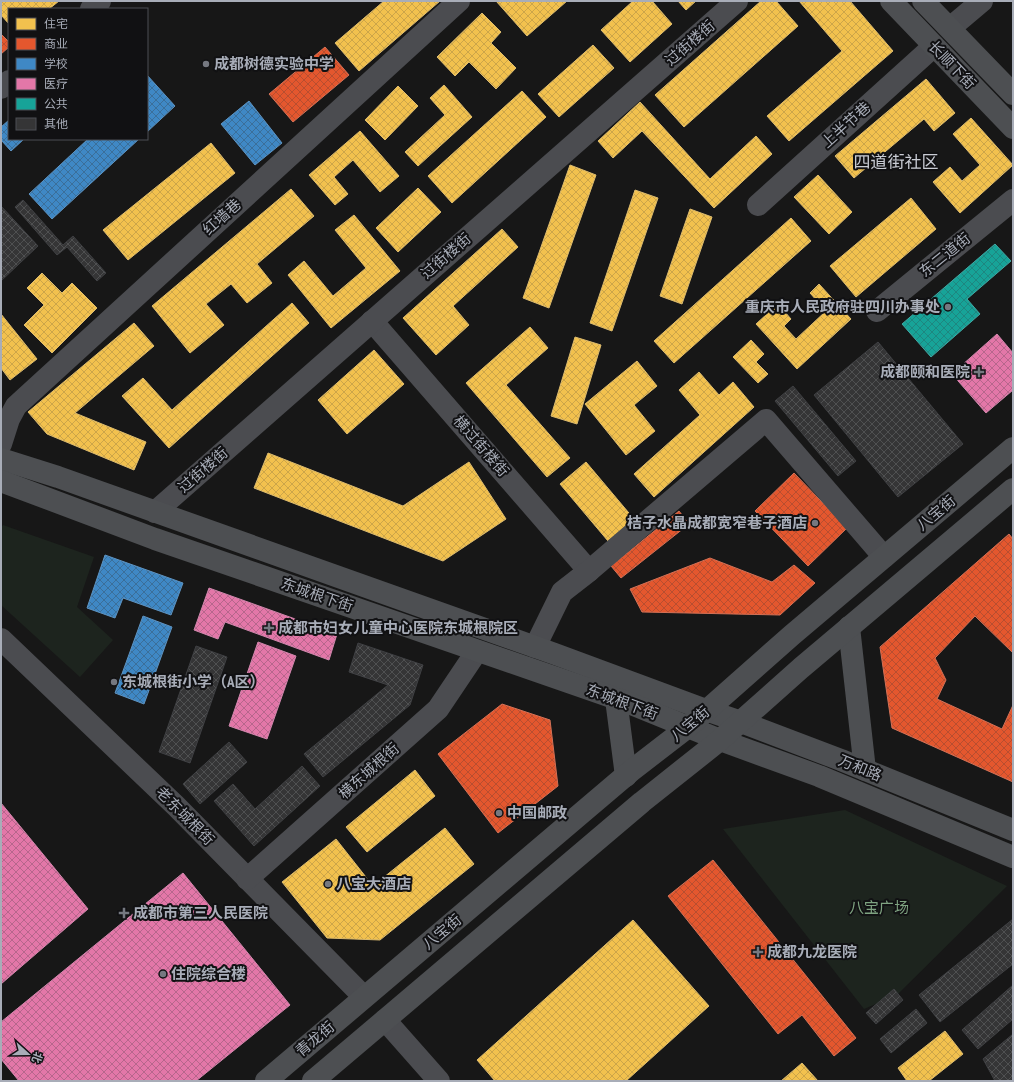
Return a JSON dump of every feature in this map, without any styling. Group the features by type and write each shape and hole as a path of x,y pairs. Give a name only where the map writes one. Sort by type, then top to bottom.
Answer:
{"main road":[{"name":"长顺下街","path":"891,1 1013,128"},
{"name":"长顺下街","path":"923,1 1013,94"},
{"name":"八宝街","path":"364,997 626,776 688,726 1013,448"},
{"path":"1,459 58,477"},
{"name":"东城根下街","path":"58,477 638,684 706,710"},
{"path":"1,481 52,500"},
{"name":"八宝街","path":"385,1020 642,802 720,740 801,668 1013,489"},
{"name":"东城根下街","path":"52,500 155,539 616,699 688,726 720,740"},
{"path":"849,628 865,770"},
{"path":"616,699 626,776"},
{"name":"万和路","path":"706,710 865,770 1013,830"},
{"name":"万和路","path":"720,740 819,776 1013,856"},
{"name":"青龙街","path":"266,1081 364,997"},
{"name":"青龙街","path":"313,1081 385,1020"}],"street":[{"path":"92,8 100,1"},
{"name":"红墙巷","path":"1,443 9,419 16,406 459,1"},
{"name":"过街楼街","path":"155,512 737,1"},
{"path":"950,28 982,1"},
{"name":"上半节巷","path":"758,205 934,46"},
{"name":"东二道街","path":"877,311 1013,200"},
{"name":"横过街楼街","path":"372,321 589,571"},
{"path":"535,647 562,592 589,571 766,420 884,557"},
{"name":"东城根下街","path":"1,443 58,477"},
{"name":"东城根下街","path":"1,492 52,500"},
{"name":"老东城根街","path":"1,639 176,806 364,997"},
{"name":"横东城根街","path":"247,879 438,709 477,650"},
{"path":"385,1020 439,1081"}],"green space":[{"path":"3,525 94,557 77,607 113,640 80,677 1,605 1,528"},
{"name":"八宝广场","path":"845,810 1007,886 897,995 864,1009 723,829"}],"building: 住宅":[{"path":"3,1 59,1 50,8 8,8 8,23 1,15 1,3"},
{"path":"384,1 440,1 359,71 335,43"},
{"path":"496,1 567,1 527,36"},
{"path":"633,1 652,1 672,24 630,62 601,30"},
{"path":"678,1 696,1 686,10"},
{"path":"761,1 776,1 798,26 684,127 655,95"},
{"path":"799,1 850,1 893,51 789,141 767,116 842,51"},
{"path":"482,13 501,32 491,43 516,68 496,89 469,62 455,76 437,57"},
{"path":"593,45 614,68 559,117 538,94"},
{"path":"926,79 955,113 934,131 924,119 854,178 835,156"},
{"path":"444,85 472,117 418,166 405,152 445,115 430,98"},
{"path":"398,86 418,106 385,140 365,120"},
{"path":"522,91 546,117 452,203 428,176"},
{"path":"640,102 710,179 756,136 772,154 714,208 642,131 613,158 598,141"},
{"path":"971,118 1013,165 960,213 933,182 950,167 962,181 980,165 953,134"},
{"path":"360,131 399,176 380,192 353,160 334,177 348,194 335,205 309,175"},
{"path":"211,143 235,173 128,260 103,230"},
{"path":"570,165 596,175 549,308 523,298"},
{"path":"818,175 852,212 829,234 794,197"},
{"path":"418,188 441,212 398,252 376,228"},
{"path":"291,189 314,216 257,264 272,283 247,303 231,284 206,304 224,325 190,353 152,306"},
{"path":"635,190 658,198 612,331 590,323"},
{"path":"911,198 936,229 856,297 830,266"},
{"path":"690,209 712,217 682,304 660,296"},
{"path":"354,215 400,271 331,328 288,275 304,261 333,296 366,268 335,230"},
{"path":"791,218 811,241 674,363 654,341"},
{"path":"502,229 518,247 453,306 469,325 436,355 403,318"},
{"path":"42,273 62,293 72,283 97,308 52,353 24,325 44,305 27,288"},
{"path":"819,284 851,319 797,369 756,324 778,304 791,319 784,326 796,339 826,311 810,293"},
{"path":"292,303 309,323 169,448 122,396 143,378 172,410"},
{"path":"1,314 37,359 10,380 1,368"},
{"path":"134,323 154,346 75,413 146,442 134,470 47,434 28,412"},
{"path":"530,327 548,348 506,385 570,458 547,477 466,383"},
{"path":"575,337 601,345 577,424 551,416"},
{"path":"751,340 764,354 756,362 768,374 758,383 733,357"},
{"path":"374,350 404,384 347,434 318,400"},
{"path":"637,361 657,386 634,405 655,431 626,455 585,404"},
{"path":"699,372 719,395 733,382 754,407 654,497 634,474 700,415 679,390"},
{"path":"268,453 403,506 469,462 506,519 443,561 254,488"},
{"path":"586,462 634,519 608,541 560,484"},
{"path":"415,770 435,796 367,852 346,827"},
{"name":"八宝大酒店","path":"445,828 474,864 380,940 327,938 282,882 336,839 373,886"},
{"path":"633,920 709,1006 626,1081 495,1081 477,1060"},
{"path":"945,1031 963,1054 929,1081 907,1081 898,1068"},
{"path":"802,1063 818,1081 781,1081"}],"building: 商业":[{"path":"1,34 8,41 8,48 1,54"},
{"path":"325,47 349,75 293,122 269,94"},
{"path":"794,473 847,528 808,566 755,511"},
{"path":"679,511 689,524 621,578 611,566"},
{"path":"1009,534 1013,539 1013,653 975,616 935,658 946,680 937,699 1002,729 1013,705 1013,782 892,728 880,647"},
{"path":"710,558 772,582 794,565 815,583 780,615 642,612 630,589"},
{"path":"502,704 550,720 558,786 498,833 438,754"},
{"path":"713,860 856,1038 834,1056 802,1015 778,1034 668,896"}],"building: 学校":[{"path":"148,76 175,106 148,131"},
{"path":"249,101 282,143 255,165 221,124"},
{"path":"8,121 8,140 23,140 11,151 1,140 1,127"},
{"path":"87,140 138,140 52,219 29,194"},
{"path":"105,555 183,583 171,615 123,598 115,618 87,608"},
{"path":"143,616 172,627 144,704 115,693"}],"building: 医疗":[{"path":"997,334 1013,353 1013,390 986,413 952,374"},
{"name":"成都市妇女儿童中心医院东城根院区","path":"209,588 337,634 329,660 225,622 218,639 194,630"},
{"path":"258,642 296,656 267,739 229,726"},
{"path":"1,803 88,909 1,984"},
{"name":"住院综合楼","path":"183,873 290,1005 196,1081 19,1081 1,1059 1,1022"}],"building: 公共":[{"name":"重庆市人民政府驻四川办事处","path":"995,244 1011,261 967,299 980,314 931,357 902,324"}],"building: 其他":[{"path":"23,200 63,245 73,236 106,273 97,281 67,247 57,255 15,207"},
{"path":"1,206 38,246 1,281"},
{"path":"878,342 963,444 898,497 814,395"},
{"path":"793,386 856,461 838,476 775,401"},
{"path":"358,643 423,665 410,705 323,777 304,754 388,685 349,672"},
{"path":"196,646 227,657 190,763 159,752"},
{"path":"229,742 247,762 200,804 183,784"},
{"path":"302,766 320,786 254,846 214,801 233,784 255,809"},
{"path":"1013,919 1013,964 940,1022 919,995"},
{"path":"1013,985 1013,1019 978,1049 962,1030"},
{"path":"894,989 903,1000 876,1024 866,1013"},
{"path":"916,1009 927,1023 891,1053 880,1039"},
{"path":"1013,1034 1013,1078 1009,1081 995,1081 983,1059"}],"place":[{"name":"成都树德实验中学","path":"206,64"},
{"name":"重庆市人民政府驻四川办事处","path":"948,307"},
{"name":"成都颐和医院","path":"979,372"},
{"name":"桔子水晶成都宽窄巷子酒店","path":"815,523"},
{"name":"成都市妇女儿童中心医院东城根院区","path":"269,628"},
{"name":"东城根街小学（A区）","path":"114,682"},
{"name":"中国邮政","path":"499,813"},
{"name":"八宝大酒店","path":"328,884"},
{"name":"成都市第三人民医院","path":"124,913"},
{"name":"成都九龙医院","path":"758,952"},
{"name":"住院综合楼","path":"163,974"}],"district":[{"name":"四道街社区","path":"896,162"}]}
